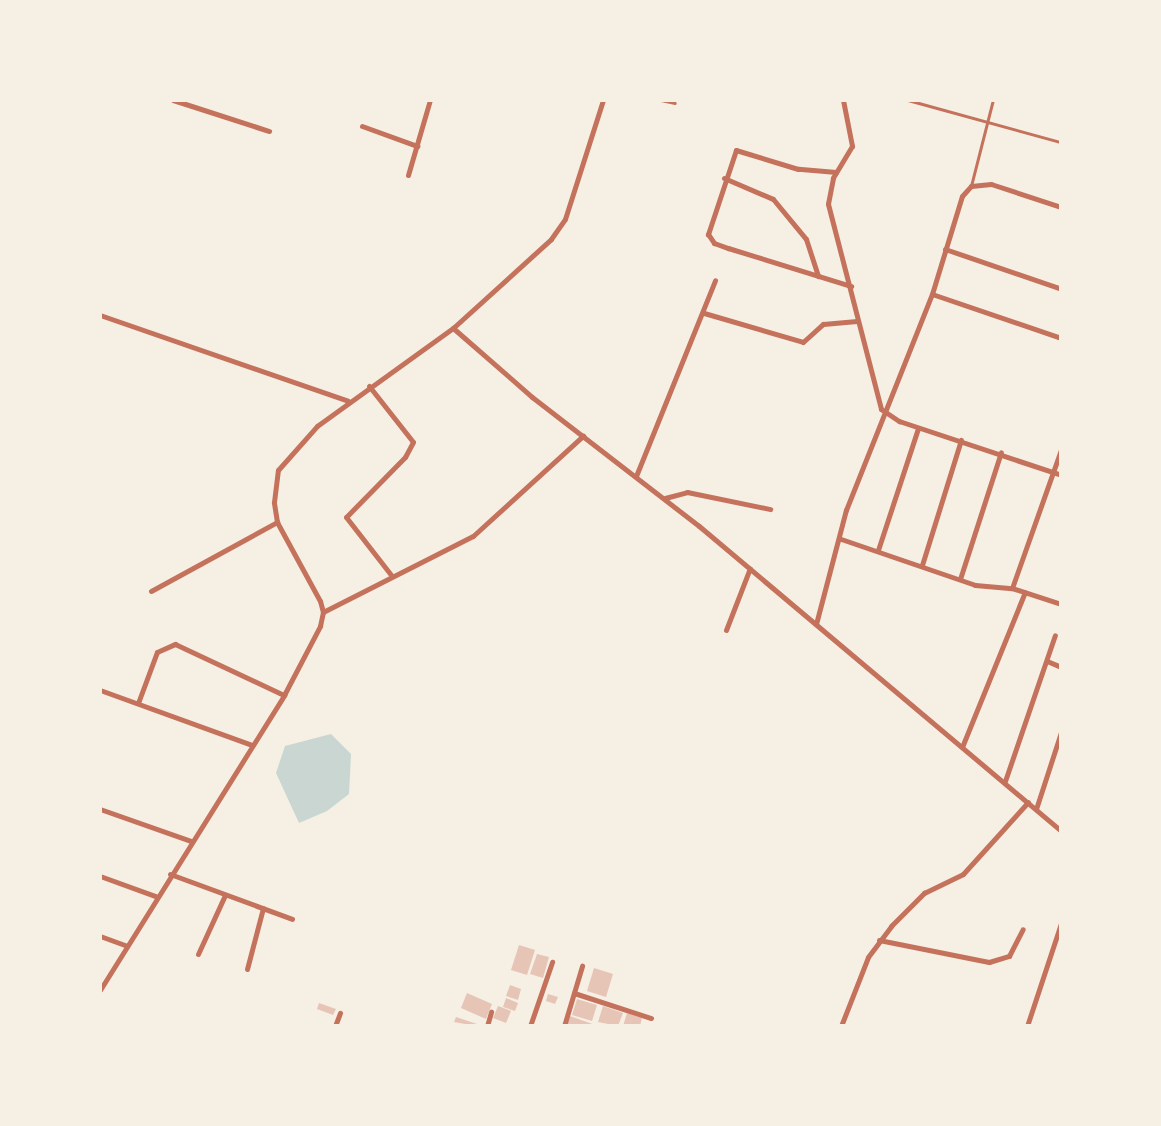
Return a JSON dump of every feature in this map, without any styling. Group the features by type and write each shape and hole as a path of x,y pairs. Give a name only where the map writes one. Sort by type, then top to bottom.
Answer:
{"street":[{"path":"173,100 269,131"},
{"path":"408,175 430,100"},
{"path":"323,612 277,522 274,502 278,470 298,443 348,401 453,328 551,239 565,219 603,100"},
{"path":"843,100 852,146 836,172 828,204 851,286 877,399 885,415 918,428 1001,452 1061,475"},
{"path":"362,126 417,146"},
{"path":"836,172 798,169 743,149 731,156 710,239 851,286"},
{"path":"724,178 758,189 773,199 806,239 818,276"},
{"path":"816,624 872,438 885,415 933,294 962,196 971,186 991,184 1061,207"},
{"path":"945,248 1059,288"},
{"path":"636,476 704,313 715,280"},
{"path":"933,294 1061,338"},
{"path":"704,313 803,342 823,324 857,321"},
{"path":"100,315 348,401"},
{"path":"453,328 583,436 665,498 750,568 1061,831"},
{"path":"369,386 413,442 405,457 346,517 392,576"},
{"path":"878,550 918,428"},
{"path":"100,990 155,896 284,695 323,612 473,536 583,436"},
{"path":"922,565 961,440"},
{"path":"1012,588 1061,450"},
{"path":"960,579 1001,452"},
{"path":"665,498 687,492 702,493 770,509"},
{"path":"151,591 277,522"},
{"path":"841,539 989,588 1012,588 1061,604"},
{"path":"726,630 750,568"},
{"path":"962,747 1025,592"},
{"path":"1005,781 1055,635"},
{"path":"138,703 156,652 175,644 284,695"},
{"path":"1046,661 1061,667"},
{"path":"100,690 252,745"},
{"path":"1036,808 1061,732"},
{"path":"841,1026 879,940 925,893 963,874 980,859 1028,802"},
{"path":"100,808 191,841"},
{"path":"170,874 292,919"},
{"path":"100,876 155,896"},
{"path":"198,954 226,895"},
{"path":"247,969 263,908"},
{"path":"1027,1026 1061,923"},
{"path":"879,940 989,962 1009,957 1023,929"},
{"path":"100,936 125,945"},
{"path":"530,1026 552,962"},
{"path":"564,1026 582,966"},
{"path":"574,993 651,1018"},
{"path":"487,1026 491,1012"},
{"path":"335,1026 340,1013"}],"lane":[{"path":"661,100 675,103"},
{"path":"908,100 1061,142"},
{"path":"971,186 993,100"}],"shaded area":[{"path":"331,734 351,754 349,794 327,811 299,823 276,773 285,746"}],"building":[{"path":"519,945 535,950 527,975 511,970"},
{"path":"537,954 549,957 543,978 530,974"},
{"path":"594,968 613,974 606,997 587,991"},
{"path":"510,985 521,989 518,1000 506,996"},
{"path":"467,993 492,1004 486,1019 461,1008"},
{"path":"548,994 558,997 555,1004 546,1001"},
{"path":"506,998 518,1003 515,1011 503,1007"},
{"path":"577,999 597,1005 592,1021 572,1015"},
{"path":"319,1003 336,1009 333,1015 317,1009"},
{"path":"498,1006 511,1011 506,1023 493,1018"},
{"path":"603,1006 623,1013 618,1026 598,1022"},
{"path":"627,1013 642,1018 640,1026 623,1026"},
{"path":"570,1016 598,1026 566,1026"},
{"path":"456,1017 477,1024 454,1022"}]}
